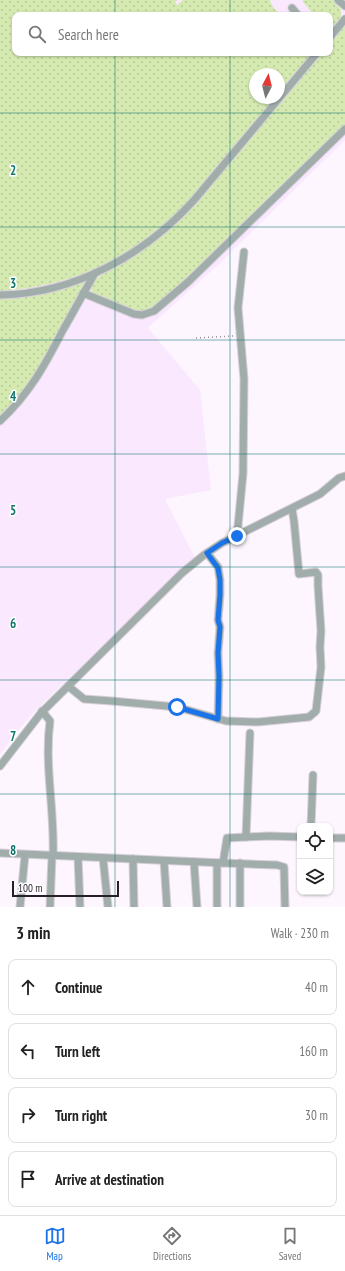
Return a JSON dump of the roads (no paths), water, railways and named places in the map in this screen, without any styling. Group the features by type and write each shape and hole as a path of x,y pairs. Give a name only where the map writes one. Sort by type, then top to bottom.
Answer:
{"street":[{"path":"338,0 345,6"},
{"path":"292,8 295,12"},
{"path":"333,33 345,19"},
{"path":"0,295 18,294 51,288 94,273 144,245 165,229 187,209 314,56"},
{"path":"84,293 134,314 146,314 154,311 216,256 345,129"},
{"path":"237,536 243,474 244,379 238,308 244,252"},
{"path":"0,421 18,404 32,386 94,273"},
{"path":"0,766 42,711 182,573 222,543 320,494 339,478 345,476"},
{"path":"68,686 84,700 177,707 226,721 265,721 309,717 316,710 320,672 322,630 318,575 316,572 298,574 292,509"},
{"path":"207,553 218,568 220,580 218,620 220,627 218,653 218,719"},
{"path":"42,711 50,721 48,739 49,776 53,818 53,856 50,907"},
{"path":"246,837 250,734"},
{"path":"311,823 313,775"},
{"path":"217,907 220,863 227,838 297,837"},
{"path":"333,838 345,838"},
{"path":"0,853 133,860 277,865 284,867 285,907"},
{"path":"20,907 25,855"},
{"path":"78,857 80,907"},
{"path":"103,858 108,907"},
{"path":"133,860 134,907"},
{"path":"164,861 168,907"},
{"path":"194,862 197,907"},
{"path":"240,863 240,907"}]}
